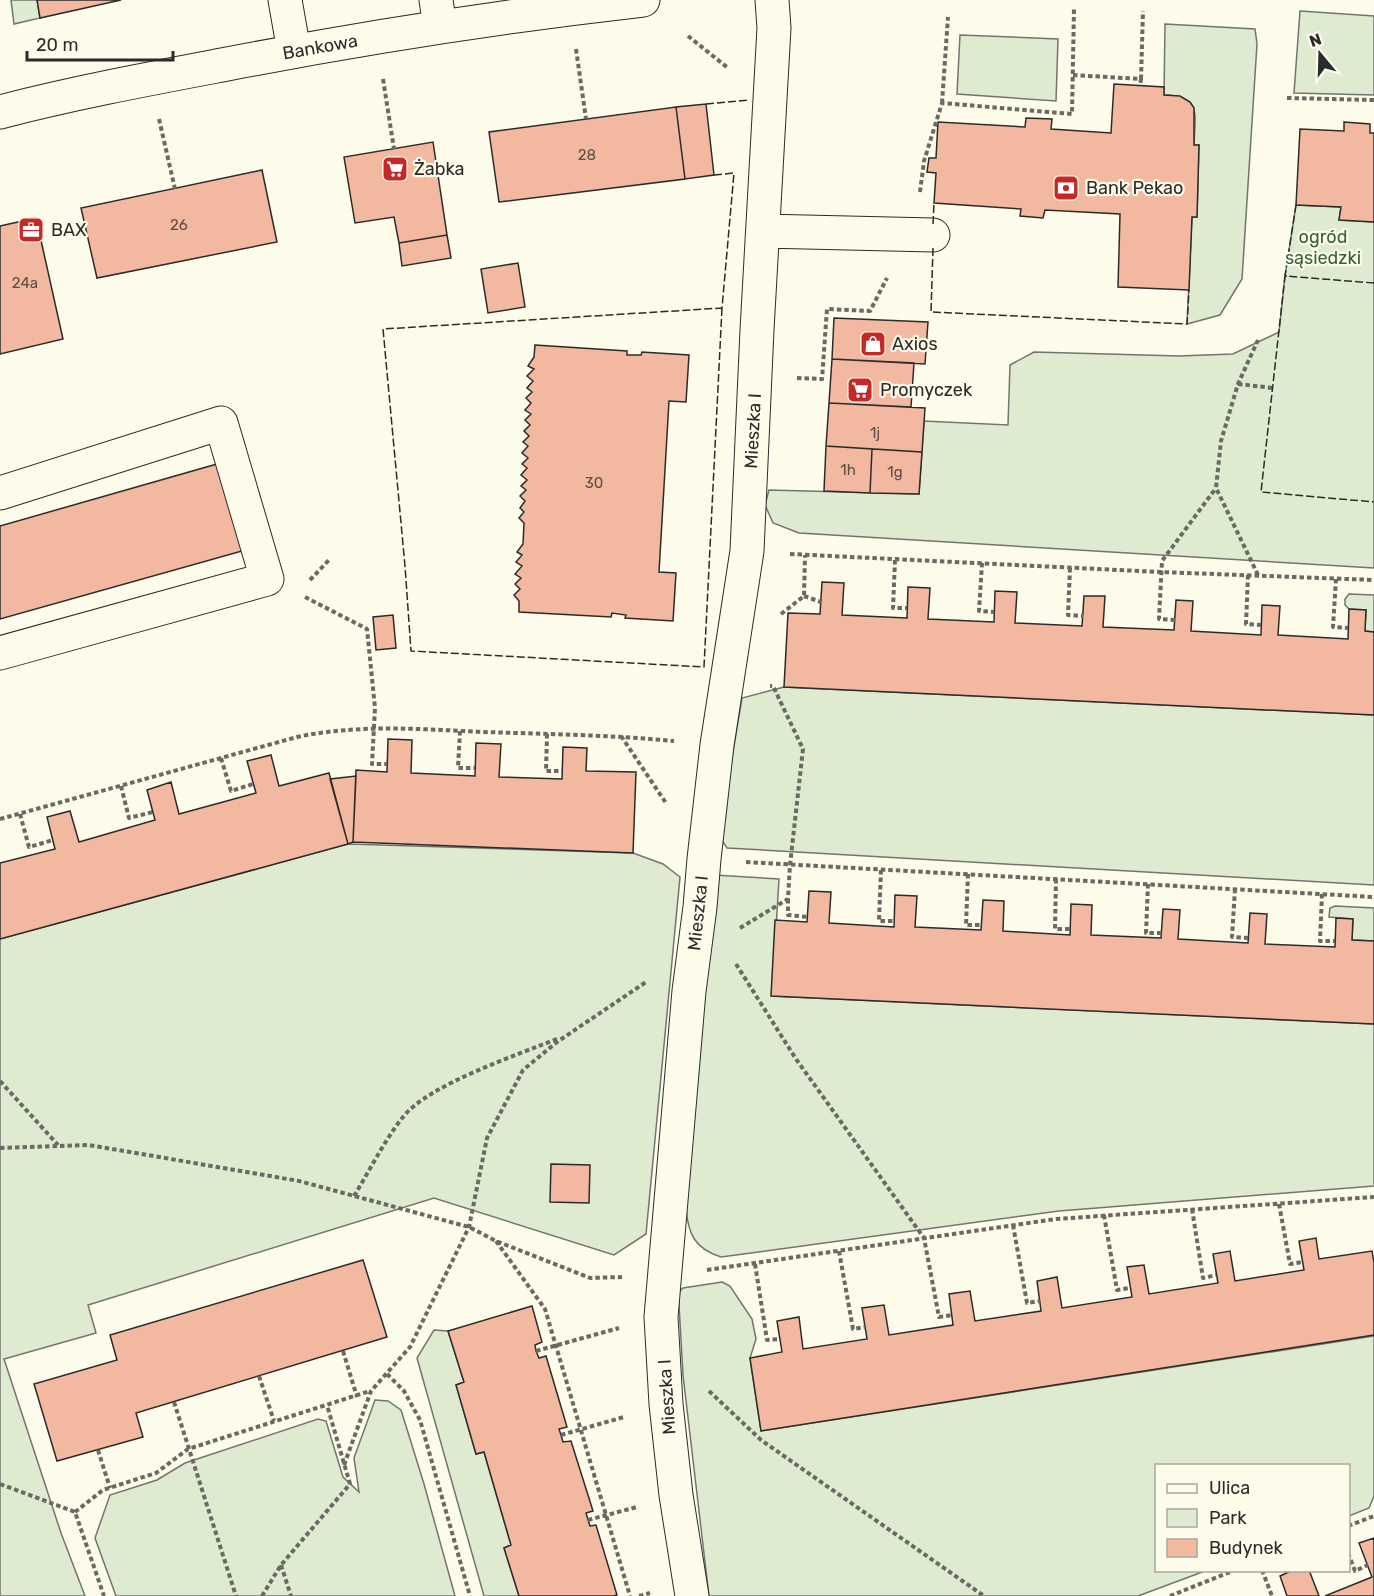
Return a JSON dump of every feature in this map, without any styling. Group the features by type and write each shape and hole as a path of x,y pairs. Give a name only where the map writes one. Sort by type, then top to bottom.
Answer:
{"street":[{"path":"285,0 294,51"},
{"name":"Bankowa","path":"2,102 142,80 294,51 438,13 643,0"},
{"name":"Mieszka I","path":"692,1596 676,1496 666,1404 662,1332 665,1275 704,859 717,746 747,550 774,28 772,0"},
{"path":"763,231 933,235"},
{"path":"0,493 221,423 267,579 0,653"}],"path":[{"path":"1140,85 1143,10"},
{"path":"942,103 948,17"},
{"path":"576,49 586,119"},
{"path":"383,75 394,149"},
{"path":"1073,75 1141,79"},
{"path":"1287,98 1374,100"},
{"path":"158,115 175,189"},
{"path":"1175,620 1159,619 1162,561 1216,488 1221,441 1238,384 1258,340"},
{"path":"1238,384 1273,388"},
{"path":"1216,488 1258,575"},
{"path":"747,550 895,560 1374,580"},
{"path":"804,596 805,555"},
{"path":"300,595 304,586 329,560"},
{"path":"895,560 893,608 907,608"},
{"path":"982,563 979,611 994,612"},
{"path":"1071,568 1068,615 1083,616"},
{"path":"1248,575 1246,624 1262,625"},
{"path":"267,579 367,629 375,708 372,764 387,764"},
{"path":"1336,579 1333,627 1348,628"},
{"path":"804,596 820,602"},
{"path":"780,623 781,613 804,596"},
{"path":"774,675 772,686 803,749 790,866 788,915 808,917"},
{"path":"727,685 772,686"},
{"path":"0,819 297,737 330,730 373,728 621,736 717,746"},
{"path":"460,731 458,768 475,768"},
{"path":"547,734 546,771 562,771"},
{"path":"621,736 704,859 790,866 1374,897"},
{"path":"222,758 231,791 253,784"},
{"path":"121,786 129,818 153,812"},
{"path":"20,814 29,847 53,840"},
{"path":"881,870 879,921 894,921"},
{"path":"968,874 966,925 981,925"},
{"path":"1056,879 1055,929 1070,929"},
{"path":"1148,884 1146,933 1161,933"},
{"path":"1235,889 1232,937 1248,938"},
{"path":"1322,894 1320,941 1335,941"},
{"path":"694,958 789,898"},
{"path":"721,940 796,1059 924,1238 939,1317 952,1315"},
{"path":"344,1465 371,1391 410,1347 469,1227 487,1138 523,1070 568,1035 650,980"},
{"path":"354,1196 404,1116 432,1093 480,1070 568,1035"},
{"path":"0,1081 58,1146"},
{"path":"0,1148 89,1145 299,1181 469,1227 590,1278 665,1275 755,1264 1056,1219 1374,1197"},
{"path":"1279,1204 1290,1264 1302,1262"},
{"path":"1191,1209 1203,1278 1216,1275"},
{"path":"1104,1215 1117,1290 1130,1288"},
{"path":"1013,1225 1027,1303 1040,1301"},
{"path":"496,1240 545,1309 630,1596"},
{"path":"839,1251 853,1329 866,1327"},
{"path":"755,1264 767,1340 780,1339"},
{"path":"536,1351 557,1346 662,1332 761,1440 984,1596"},
{"path":"343,1351 357,1397"},
{"path":"387,1374 405,1390 420,1420 470,1596"},
{"path":"259,1376 274,1421"},
{"path":"75,1512 103,1490 156,1473 188,1449 371,1391"},
{"path":"174,1402 236,1596"},
{"path":"561,1435 666,1404"},
{"path":"262,1596 281,1564 350,1484 327,1405"},
{"path":"98,1450 110,1488"},
{"path":"0,1484 75,1512"},
{"path":"75,1512 104,1596"},
{"path":"1350,1525 1374,1516"},
{"path":"1350,1558 1355,1571 1368,1565"},
{"path":"281,1564 291,1596"},
{"path":"1170,1596 1178,1595 1230,1572"},
{"path":"1263,1572 1272,1596"}],"green space":[{"path":"11,0 37,0 40,18 14,24"},
{"path":"1300,11 1374,16 1374,95 1294,93"},
{"path":"1165,24 1255,29 1257,44 1242,279 1220,315 1187,324 1192,217 1197,217 1199,145 1194,145 1195,116 1190,103 1176,96 1164,95"},
{"path":"960,35 1058,39 1056,101 957,94"},
{"name":"ogród sąsiedzki","path":"1296,205 1341,207 1339,220 1374,222 1374,568 799,533 773,523 765,505 769,490 919,494 924,421 1008,425 1010,365 1034,352 1179,356 1233,354 1279,332"},
{"path":"1349,594 1374,595 1374,632 1365,631 1366,610 1349,609 1345,605 1345,599"},
{"path":"784,687 1374,715 1374,885 727,848 719,836 742,698"},
{"path":"348,844 633,853 663,864 680,877 646,1234 614,1255 434,1198 88,1305 96,1333 4,1359 61,1533 85,1596 0,1596 0,939"},
{"path":"714,875 779,879 772,996 1374,1024 1374,1186 1059,1211 721,1257 712,1254 699,1245 691,1233 686,1208"},
{"path":"1335,906 1374,908 1374,941 1352,940 1353,919 1329,917 1330,908"},
{"path":"722,1282 730,1286 752,1319 756,1339 750,1358 761,1431 1374,1336 1374,1496 1369,1508 1350,1516 1350,1464 1155,1464 1155,1572 1202,1572 1138,1596 709,1596 683,1375 679,1292 683,1288"},
{"path":"434,1330 448,1331 464,1382 456,1385 476,1454 484,1452 511,1545 504,1548 519,1596 484,1596 417,1358"},
{"path":"375,1400 388,1401 401,1410 455,1596 116,1596 95,1538 110,1495 157,1480 185,1463 318,1419 326,1421 343,1477 359,1492 354,1458"}],"building":[{"path":"37,0 121,0 40,18"},
{"name":"Bank Pekao","path":"1114,84 1164,87 1164,95 1180,96 1190,102 1194,108 1194,145 1199,145 1197,217 1192,217 1189,290 1118,287 1120,214 1045,210 1043,218 1020,216 1021,209 934,203 936,173 927,172 929,158 936,158 938,122 1025,127 1026,118 1052,119 1051,129 1111,133"},
{"path":"706,104 714,175 685,179 676,107"},
{"path":"676,107 685,179 499,202 489,132"},
{"path":"1344,122 1370,124 1370,133 1374,133 1374,222 1339,220 1341,207 1296,205 1300,129 1344,131"},
{"path":"433,142 447,235 399,243 394,217 355,223 344,157"},
{"path":"262,170 277,242 97,278 81,208"},
{"path":"36,218 63,339 0,354 0,226"},
{"path":"447,235 451,258 402,266 399,243"},
{"path":"518,263 525,307 488,313 481,269"},
{"path":"834,318 928,322 925,364 832,359"},
{"path":"535,345 627,351 627,355 641,355 642,352 689,355 686,402 669,401 659,572 676,573 673,621 625,618 626,615 612,613 611,617 519,612 519,601 514,595 520,589 515,584 521,578 515,574 522,566 516,562 522,555 517,552 523,544 524,523 519,518 524,512 520,508 525,501 520,496 526,490 521,486 527,480 521,475 527,468 522,464 528,458 522,453 528,446 523,442 529,436 524,431 530,425 525,420 531,414 525,410 531,403 526,398 532,392 527,388 533,381 527,376 534,369 528,366 534,357"},
{"path":"832,359 914,363 911,407 829,403"},
{"path":"829,403 925,408 922,452 826,446"},
{"path":"826,446 872,449 870,493 824,491"},
{"path":"872,449 922,452 919,494 870,493"},
{"path":"217,464 242,551 0,619 0,526"},
{"path":"822,582 844,583 842,615 907,618 908,587 930,588 928,619 994,622 995,591 1017,592 1015,623 1082,626 1084,596 1105,596 1103,627 1174,630 1176,600 1193,601 1191,631 1261,635 1262,605 1280,606 1278,635 1348,639 1349,609 1366,610 1365,631 1374,632 1374,715 784,687 788,613 820,614"},
{"path":"393,615 396,648 376,650 373,617"},
{"path":"388,739 412,740 411,773 475,776 476,743 501,744 499,777 562,779 563,747 587,748 586,771 636,772 633,853 353,842 356,770 387,772"},
{"path":"271,755 279,786 329,773 348,844 0,939 0,863 55,849 47,817 70,811 79,842 155,820 147,790 171,782 179,814 256,793 247,761"},
{"path":"356,776 353,842 348,844 330,779"},
{"path":"809,891 831,892 829,923 894,927 895,895 917,896 915,927 981,930 983,900 1004,901 1003,931 1070,935 1071,904 1092,905 1091,935 1161,938 1163,909 1180,910 1178,939 1248,943 1250,913 1267,914 1265,944 1335,947 1336,918 1353,919 1352,940 1374,941 1374,1024 771,996 775,920 807,922"},
{"path":"551,1164 590,1165 589,1203 550,1202"},
{"path":"1316,1238 1319,1259 1372,1251 1374,1335 761,1431 750,1358 782,1352 777,1321 799,1317 803,1349 867,1339 862,1308 884,1305 889,1335 953,1325 949,1294 970,1291 975,1321 1041,1311 1037,1281 1057,1277 1062,1308 1132,1297 1127,1267 1144,1265 1149,1294 1218,1283 1213,1254 1230,1251 1235,1281 1304,1270 1299,1241"},
{"path":"363,1260 387,1337 136,1413 143,1437 57,1461 34,1384 117,1360 110,1335"},
{"path":"532,1306 542,1342 535,1345 536,1351 539,1358 546,1356 567,1427 559,1429 563,1442 571,1441 593,1511 586,1513 590,1526 596,1525 617,1595 519,1596 504,1548 511,1545 484,1452 476,1454 456,1385 464,1382 448,1331"},
{"path":"1374,1538 1374,1596 1325,1596 1372,1577 1359,1543"},
{"path":"1289,1572 1310,1572 1319,1596 1287,1596 1280,1576"}],"fence":[{"path":"706,104 749,100"},
{"path":"714,175 734,173 722,308"},
{"path":"933,224 934,203"},
{"path":"1287,276 1285,276 1296,205 1300,205"},
{"path":"933,248 931,312 1187,324 1189,290"},
{"path":"1374,283 1285,276 1261,492 1374,502"},
{"path":"722,308 704,667 411,651 383,329 722,308"}],"place":[{"name":"Żabka","path":"395,169"},
{"name":"Bank Pekao","path":"1066,188"},
{"name":"BAX","path":"31,230"},
{"name":"Axios","path":"873,344"},
{"name":"Promyczek","path":"860,390"}]}
